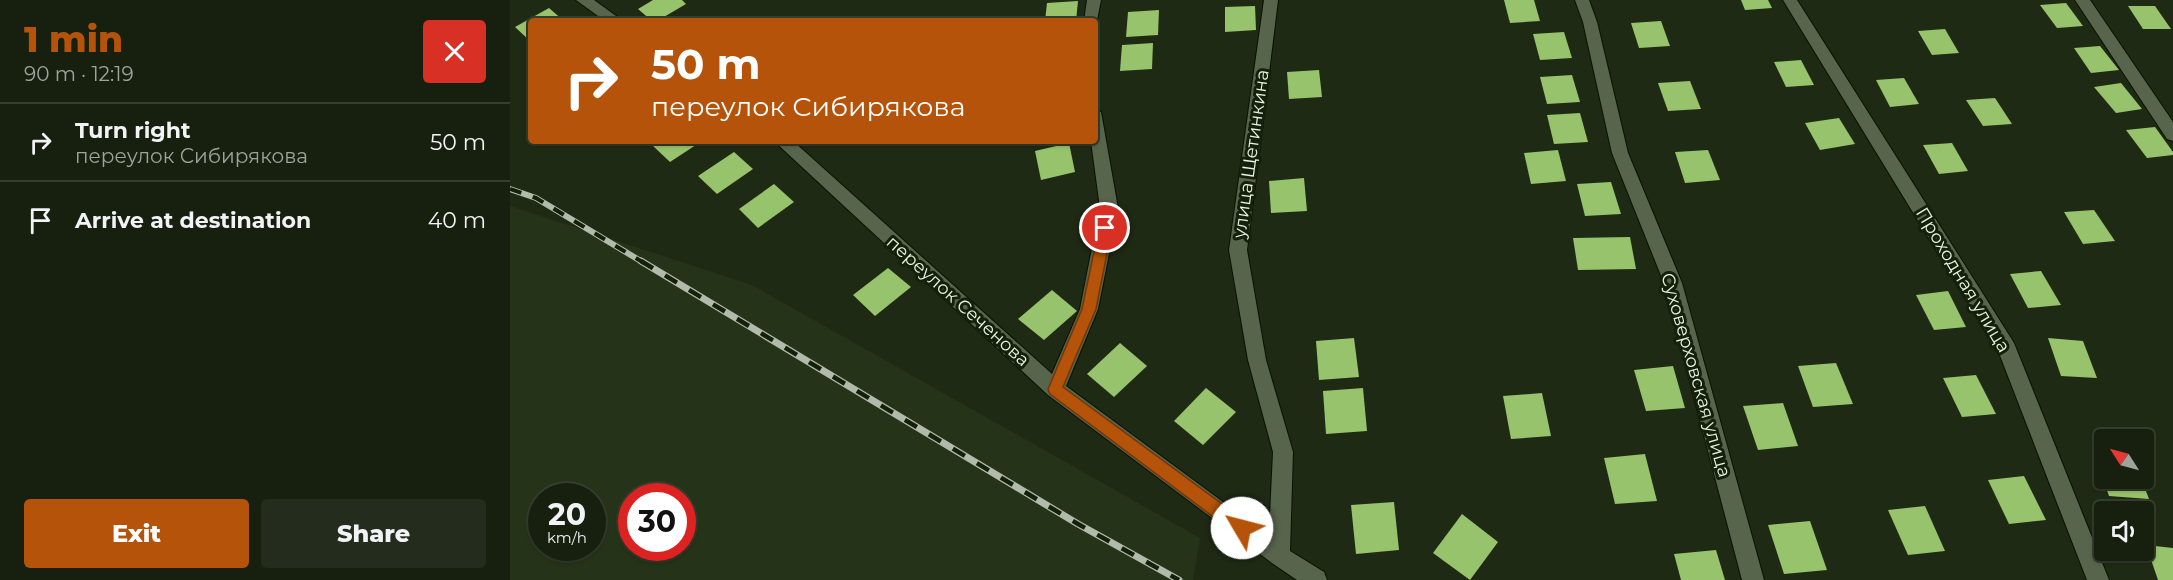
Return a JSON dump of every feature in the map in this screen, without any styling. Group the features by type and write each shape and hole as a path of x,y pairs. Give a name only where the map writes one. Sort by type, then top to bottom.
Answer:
{"street":[{"path":"583,0 611,18"},
{"path":"1092,18 1094,0"},
{"name":"улица Щетинкина","path":"1271,0 1238,250 1257,360 1283,452 1280,556"},
{"name":"Суховерховская улица","path":"1582,0 1590,22 1620,153 1673,283 1753,580"},
{"name":"Проходная улица","path":"1790,0 2007,349 2098,580"},
{"path":"2082,0 2173,135"},
{"path":"1055,389 1089,309 1109,208 1098,136"},
{"name":"переулок Сеченова","path":"785,144 1055,389 1280,556 1316,580"}],"shaded area":[{"path":"510,206 752,285 1200,538 1193,580 510,580"}],"building":[{"path":"653,0 682,0 686,4 662,18 648,18 638,9"},
{"path":"1504,0 1534,0 1540,21 1510,23"},
{"path":"1741,0 1768,0 1772,8 1745,10"},
{"path":"1078,1 1076,18 1045,18 1047,3"},
{"path":"2066,3 2083,26 2057,28 2040,5"},
{"path":"1255,6 1256,30 1225,32 1225,7"},
{"path":"2128,6 2155,6 2171,29 2143,29"},
{"path":"549,8 561,18 531,18"},
{"path":"1159,10 1158,35 1126,37 1128,12"},
{"path":"528,20 528,39 515,27"},
{"path":"1661,21 1670,46 1639,48 1631,23"},
{"path":"1945,29 1959,53 1932,55 1918,31"},
{"path":"1564,32 1572,58 1540,60 1533,34"},
{"path":"1153,43 1152,69 1120,71 1122,45"},
{"path":"2100,46 2119,70 2091,73 2074,48"},
{"path":"1801,60 1814,85 1786,87 1774,62"},
{"path":"1319,70 1322,97 1289,99 1287,72"},
{"path":"1572,75 1580,102 1547,104 1540,77"},
{"path":"1904,78 1919,104 1890,107 1876,80"},
{"path":"1690,81 1701,109 1668,111 1658,83"},
{"path":"2121,83 2142,109 2116,113 2094,87"},
{"path":"1995,98 2012,124 1983,126 1966,100"},
{"path":"1580,113 1588,142 1554,144 1547,115"},
{"path":"1839,118 1855,144 1820,150 1805,123"},
{"path":"2155,127 2173,155 2147,158 2126,130"},
{"path":"1952,143 1968,171 1939,174 1923,145"},
{"path":"654,144 697,144 670,162 652,145"},
{"path":"1069,144 1075,172 1041,180 1035,151"},
{"path":"1558,150 1566,181 1531,184 1524,153"},
{"path":"1708,150 1720,180 1685,183 1675,152"},
{"path":"734,152 753,169 717,194 698,176"},
{"path":"1304,178 1307,211 1271,213 1269,181"},
{"path":"1611,182 1621,214 1585,216 1577,184"},
{"path":"774,184 794,202 758,228 739,209"},
{"path":"2094,210 2115,241 2083,244 2064,212"},
{"path":"1630,237 1636,269 1578,270 1573,238"},
{"path":"888,268 911,287 875,316 853,295"},
{"path":"2041,271 2061,305 2028,308 2010,274"},
{"path":"1052,290 1077,311 1044,340 1018,319"},
{"path":"1948,291 1966,327 1934,330 1916,295"},
{"path":"1354,338 1359,377 1319,380 1316,341"},
{"path":"2048,338 2083,341 2097,378 2061,376"},
{"path":"1120,343 1147,366 1114,397 1087,374"},
{"path":"1836,363 1853,404 1813,407 1798,366"},
{"path":"1673,366 1685,408 1646,411 1634,370"},
{"path":"1976,375 1996,414 1962,417 1943,378"},
{"path":"1206,388 1236,412 1203,445 1174,421"},
{"path":"1363,388 1367,431 1326,434 1323,391"},
{"path":"1542,393 1551,436 1511,439 1503,396"},
{"path":"1783,403 1798,446 1758,450 1743,406"},
{"path":"1645,454 1657,501 1615,504 1604,458"},
{"path":"2024,476 2046,520 2009,524 1988,480"},
{"path":"2107,489 2145,489 2149,499 2109,496"},
{"path":"1394,502 1399,550 1356,554 1351,505"},
{"path":"1925,506 1945,551 1908,555 1888,510"},
{"path":"1462,514 1498,542 1470,580 1433,553"},
{"path":"1810,521 1827,570 1784,574 1768,525"},
{"path":"2154,546 2173,548 2173,580 2158,580 2151,561 2154,561"},
{"path":"1716,550 1725,580 1681,580 1674,554"}],"railway":[{"path":"510,189 536,198 644,263"},
{"path":"641,261 1078,524 1179,580"}],"route":[{"path":"1105,228 1089,309 1055,389 1242,528"}]}
